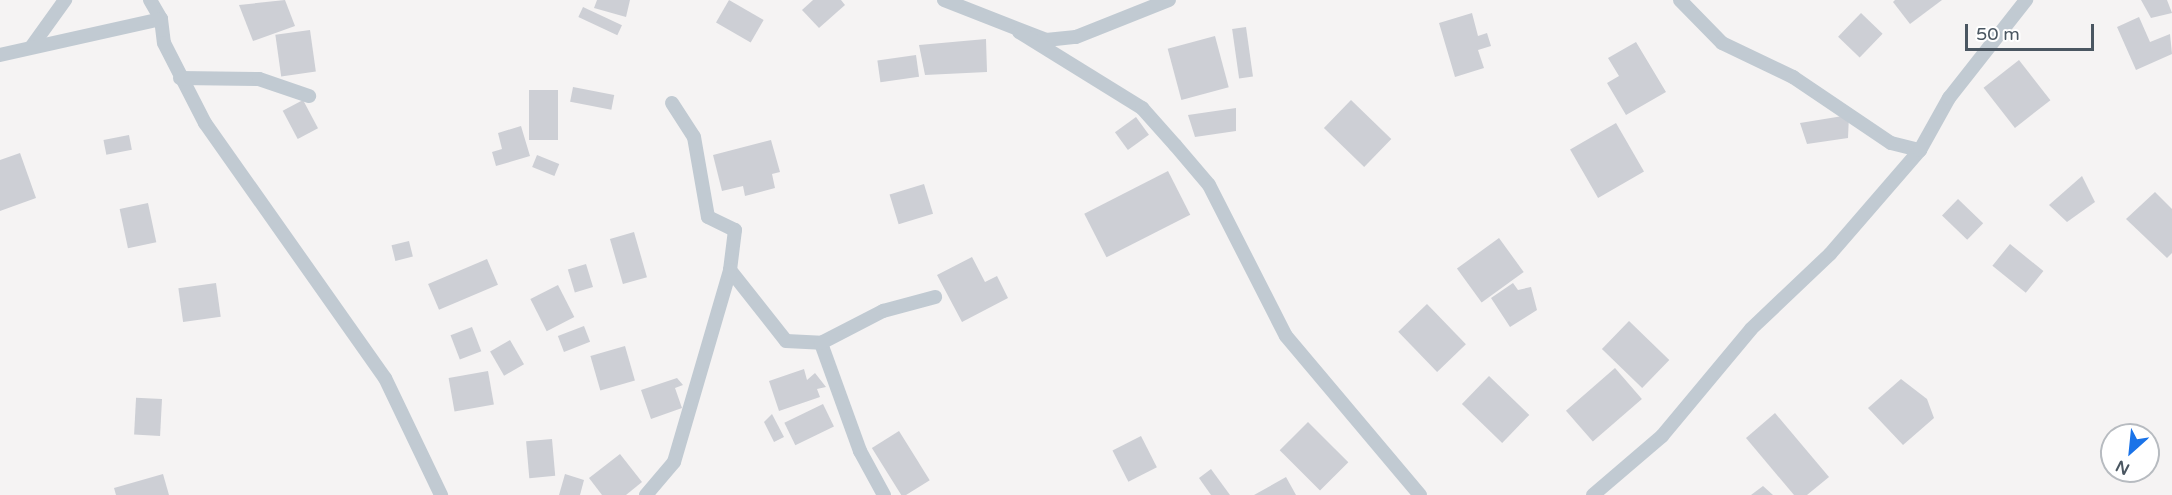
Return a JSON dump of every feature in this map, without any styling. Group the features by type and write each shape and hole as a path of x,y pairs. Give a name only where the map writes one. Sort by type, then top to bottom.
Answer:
{"street":[{"path":"32,46 65,0"},
{"path":"150,0 160,19 164,43 180,78 232,164 385,378 441,495"},
{"path":"944,0 1020,32 1046,40 1076,36 1169,0"},
{"path":"1680,0 1722,43 1793,76 1891,143 1920,150"},
{"path":"1593,495 1662,436 1751,329 1830,254 1920,150 1949,98 2026,0"},
{"path":"0,55 160,19"},
{"path":"1020,32 1142,108 1176,144 1209,185 1286,336 1420,495"},
{"path":"180,78 259,79 309,96"},
{"path":"646,495 674,462 730,270 735,230 708,217 694,137 672,103"},
{"path":"730,270 786,341 821,343 882,311 935,297"},
{"path":"821,343 860,451 884,495"}],"building":[{"path":"285,0 295,26 253,41 239,5"},
{"path":"597,0 630,0 626,17 594,8"},
{"path":"729,0 764,20 751,43 716,23"},
{"path":"813,0 841,0 845,5 819,28 802,10"},
{"path":"1895,0 1942,0 1910,24 1893,2"},
{"path":"2141,0 2167,0 2172,13 2151,18"},
{"path":"583,7 622,25 617,35 578,17"},
{"path":"1472,13 1478,36 1487,33 1491,46 1478,50 1484,68 1455,77 1439,23"},
{"path":"1861,13 1883,34 1860,58 1838,37"},
{"path":"2139,17 2150,42 2170,34 2172,54 2136,70 2117,27"},
{"path":"1246,27 1253,77 1239,78 1232,29"},
{"path":"310,30 316,72 281,76 275,35"},
{"path":"1215,36 1229,87 1181,100 1168,49"},
{"path":"986,39 987,72 925,75 919,45"},
{"path":"1636,42 1666,92 1626,115 1607,83 1619,76 1608,58"},
{"path":"916,55 919,77 880,82 877,60"},
{"path":"2019,60 2050,100 2015,128 1984,88"},
{"path":"573,87 614,95 611,110 570,102"},
{"path":"529,90 558,90 558,140 529,140"},
{"path":"303,100 318,128 298,139 283,111"},
{"path":"1351,100 1391,139 1364,167 1324,128"},
{"path":"1236,108 1236,131 1195,137 1188,115"},
{"path":"1849,115 1848,138 1807,144 1800,123"},
{"path":"1136,117 1149,135 1128,150 1115,132"},
{"path":"1616,123 1644,171 1598,198 1570,150"},
{"path":"521,126 530,156 496,166 492,152 502,149 498,133"},
{"path":"129,135 132,150 106,155 103,140"},
{"path":"771,140 780,172 772,174 775,188 745,196 743,186 722,191 713,155"},
{"path":"20,153 36,198 0,211 0,160"},
{"path":"537,155 559,164 554,176 532,167"},
{"path":"1168,171 1190,215 1106,257 1084,214"},
{"path":"2082,176 2095,202 2067,222 2049,205"},
{"path":"924,184 933,214 899,224 890,195"},
{"path":"2155,192 2172,209 2172,253 2167,258 2126,219"},
{"path":"1958,199 1983,223 1967,240 1942,216"},
{"path":"148,203 156,242 128,248 120,209"},
{"path":"634,232 647,277 623,284 610,239"},
{"path":"1499,238 1524,272 1482,303 1457,269"},
{"path":"409,241 413,257 395,261 392,245"},
{"path":"2010,244 2043,271 2026,293 1992,266"},
{"path":"972,257 985,282 997,276 1008,298 962,322 937,275"},
{"path":"487,259 498,285 439,310 428,284"},
{"path":"586,264 593,287 575,293 568,270"},
{"path":"216,283 221,317 183,322 178,288"},
{"path":"1513,283 1518,290 1531,287 1537,310 1510,327 1491,298"},
{"path":"558,285 574,317 547,331 530,299"},
{"path":"1427,304 1466,344 1437,372 1398,332"},
{"path":"1629,321 1669,360 1642,388 1602,349"},
{"path":"584,326 590,342 564,352 558,336"},
{"path":"472,327 481,351 460,360 451,335"},
{"path":"510,340 524,364 504,376 490,352"},
{"path":"625,346 635,381 600,391 590,356"},
{"path":"1615,368 1642,399 1593,442 1566,411"},
{"path":"804,369 807,380 815,373 826,387 817,389 820,397 779,411 769,381"},
{"path":"488,371 494,404 455,411 449,378"},
{"path":"1489,376 1529,415 1502,443 1462,404"},
{"path":"677,378 683,385 675,388 682,408 651,419 641,390"},
{"path":"1901,379 1927,399 1934,418 1903,445 1868,408"},
{"path":"136,398 162,399 160,436 134,435"},
{"path":"823,404 834,426 795,445 784,423"},
{"path":"1775,413 1829,477 1807,495 1794,495 1746,438"},
{"path":"772,414 784,437 774,442 764,422"},
{"path":"1308,422 1348,462 1320,491 1280,450"},
{"path":"899,431 930,480 906,495 901,495 872,448"},
{"path":"1141,436 1157,467 1128,482 1112,451"},
{"path":"552,439 555,476 529,478 526,441"},
{"path":"620,454 642,482 626,495 602,495 589,478"},
{"path":"1211,469 1230,495 1211,495 1199,478"},
{"path":"163,474 169,495 116,495 114,488"},
{"path":"565,474 584,480 580,495 559,495"},
{"path":"1286,477 1296,495 1254,495"},
{"path":"1763,486 1773,495 1751,495"}]}
